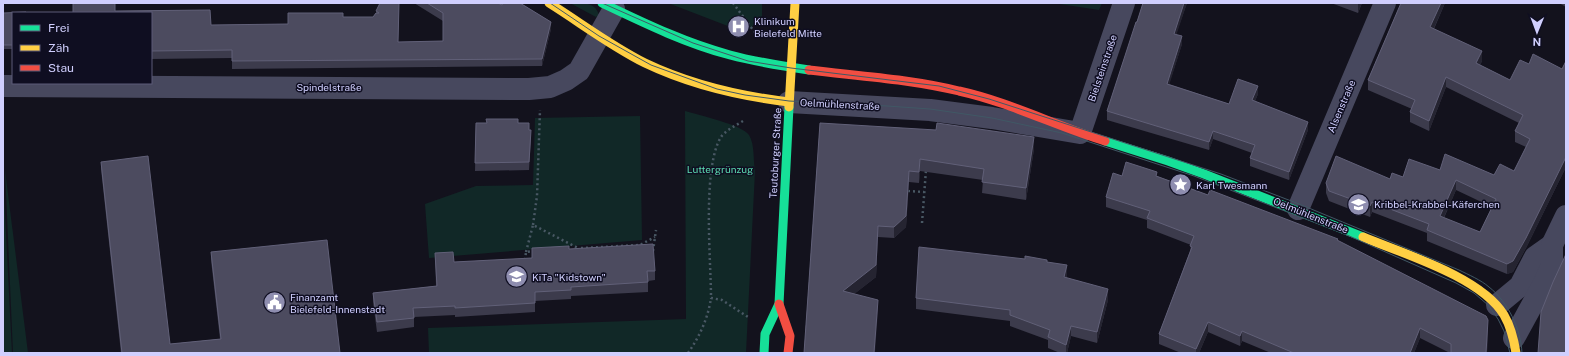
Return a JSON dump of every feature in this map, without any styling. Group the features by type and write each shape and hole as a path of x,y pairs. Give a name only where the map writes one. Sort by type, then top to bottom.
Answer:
{"street":[{"name":"Oelmühlenstraße","path":"549,3 599,37 659,69 716,89 745,96 789,102 930,110 992,118 1080,133"},
{"name":"Teutoburger Straße","path":"788,353 790,336 779,304 795,3"},
{"name":"Bielsteinstraße","path":"1080,133 1124,3"},
{"name":"Alsenstraße","path":"1298,209 1385,3"},
{"name":"Oelmühlenstraße","path":"608,6 716,52 748,60 791,68 939,86 989,99 1080,133 1165,160 1298,209 1454,274 1474,285 1497,305 1510,327 1515,346"},
{"name":"Spindelstraße","path":"3,86 530,89 550,87 566,80 579,71 599,37 608,6"},
{"path":"1515,346 1552,266 1552,245 1566,216"},
{"path":"1497,305 1520,286 1535,257 1552,245"},
{"name":"Teutoburger Straße","path":"764,353 765,334 779,304"}],"path":[{"path":"733,3 761,41"},
{"path":"525,267 526,252 533,226 537,196 540,106"},
{"path":"688,353 697,340 709,312 712,298 709,199 712,168 722,136 743,121"},
{"path":"922,223 926,169"},
{"path":"908,191 924,192"},
{"path":"533,226 578,248"},
{"path":"652,253 656,230"},
{"path":"570,249 640,244 655,237"},
{"path":"526,252 541,251"},
{"path":"712,298 722,300 734,306 752,319 765,334"}],"green space":[{"path":"570,3 583,3 591,5 597,10 599,15 596,17"},
{"name":"Klinikum Bielefeld Mitte","path":"668,3 762,3 762,16 746,33"},
{"path":"1053,3 1102,3 1099,10"},
{"name":"Luttergrünzug","path":"685,111 738,128 745,131 751,139 754,153 755,171 746,353 429,353 428,328 686,319"},
{"path":"640,116 642,240 429,258 425,204 476,186 533,185 535,118"},
{"path":"5,170 28,353 13,353"},
{"path":"3,174 12,353 3,353"}],"building":[{"path":"73,3 115,3 115,11 210,10 211,25 288,24 288,13 343,13 343,17 373,17 376,13 379,13 376,11 380,3 399,3 398,42 443,41 443,13 427,3 498,3 502,5 503,3 520,3 551,22 542,59 232,61 232,50 152,51 152,12 73,12"},
{"path":"1143,3 1184,3 1174,34 1182,36 1167,84 1229,104 1238,79 1258,86 1252,100 1308,122 1289,172 1250,158 1255,145 1213,131 1209,142 1107,111"},
{"path":"1401,3 1441,3 1430,27 1482,51 1476,63 1510,80 1520,60 1529,64 1533,54 1562,69 1566,61 1566,157 1513,261 1507,264 1427,230 1429,224 1372,202 1370,206 1329,191 1326,183 1336,156 1390,179 1392,173 1403,177 1409,159 1440,170 1445,154 1494,175 1500,164 1514,171 1530,139 1515,131 1523,115 1446,77 1429,121 1410,112 1415,100 1368,80","holes":["1456,180 1496,199 1480,232 1440,216"]},
{"path":"3,13 12,13 12,45 3,45"},
{"path":"486,119 518,119 518,123 529,123 529,130 531,130 529,162 475,163 476,123 487,123"},
{"path":"820,123 936,130 937,123 1034,137 1026,188 982,182 984,169 920,159 919,172 909,171 906,216 894,227 878,226 876,265 843,291 878,300 874,353 804,353"},
{"path":"148,156 170,344 221,339 211,252 327,240 340,353 122,353 101,162"},
{"path":"1126,162 1157,172 1156,176 1208,195 1210,190 1338,239 1337,240 1486,316 1488,320 1486,353 1451,353 1451,344 1420,328 1410,353 1294,353 1242,331 1240,336 1208,322 1196,349 1159,334 1192,247 1190,246 1194,236 1147,218 1150,211 1106,197 1113,173 1122,176"},
{"path":"653,244 655,271 647,271 648,282 571,287 571,290 535,292 535,303 455,308 455,306 413,308 414,318 377,322 373,293 437,286 435,253 453,252 454,262 532,258 532,248 569,246 569,249"},
{"path":"919,247 1025,259 1025,256 1047,260 1047,262 1067,265 1064,277 1108,289 1097,332 1071,326 1066,345 1048,337 1050,330 1010,315 1010,310 916,298"},
{"path":"1566,254 1566,353 1538,353 1541,312"}],"tram line":[{"path":"550,3 599,36 651,65 717,89 745,95 789,101 930,109 992,118 1062,133 1194,176 1347,235 1456,283 1474,293 1488,305 1498,319 1504,331 1510,353"},
{"path":"602,3 693,43 748,61 791,68 939,86 989,99 1221,174 1299,204 1459,270 1486,284 1496,293 1508,308 1519,335 1522,353"}],"traffic: fast":[{"path":"602,3 697,45 759,62 809,70"},
{"path":"764,353 765,334 779,304 789,107"},
{"path":"1105,141 1204,174 1363,237"}],"traffic: slow":[{"path":"549,3 620,49 662,71 680,78 734,93 789,102"},
{"path":"789,107 795,3"},
{"path":"1363,237 1440,268 1478,289 1493,301 1504,315 1509,324 1516,353"}],"traffic: jam":[{"path":"809,70 903,81 959,91 996,101 1105,141"},
{"path":"779,304 790,336 788,353"}],"place":[{"name":"Klinikum Bielefeld Mitte","path":"739,27"},
{"name":"Karl Twesmann","path":"1180,185"},
{"name":"Kribbel-Krabbel-Käferchen","path":"1359,204"},
{"name":"KiTa \"Kidstown\"","path":"516,277"},
{"name":"Finanzamt Bielefeld-Innenstadt","path":"275,303"}]}
